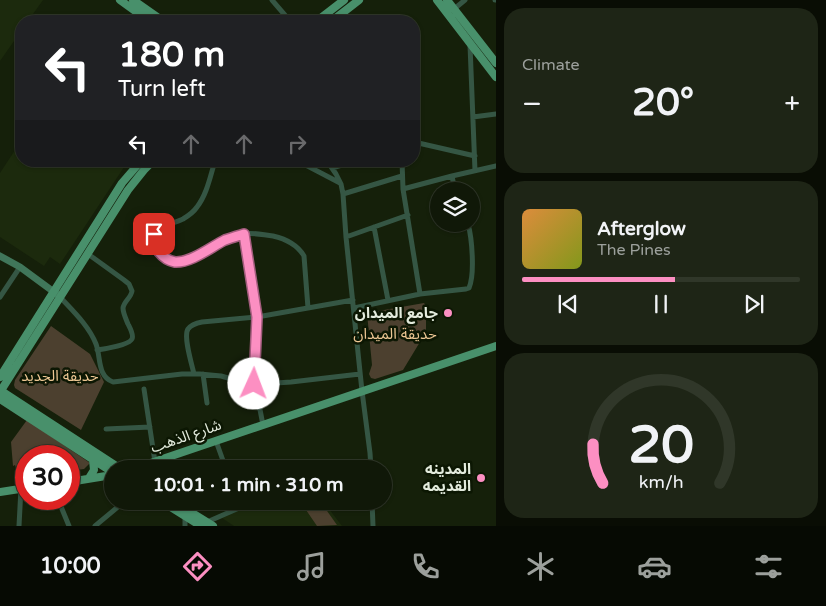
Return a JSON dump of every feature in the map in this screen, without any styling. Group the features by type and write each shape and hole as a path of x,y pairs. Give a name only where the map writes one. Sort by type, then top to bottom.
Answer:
{"main road":[{"path":"120,0 141,15"},
{"path":"134,0 155,15"},
{"path":"325,15 344,0"},
{"path":"340,15 359,0"},
{"path":"436,0 496,77"},
{"path":"447,0 496,63"},
{"path":"0,377 122,183 135,167"},
{"path":"0,393 134,181 147,167"},
{"name":"شارع الذهب","path":"161,460 496,346"},
{"path":"0,393 104,468"},
{"path":"0,393 108,460"},
{"path":"89,478 94,470 93,460"},
{"path":"80,480 104,475"},
{"path":"0,492 15,490"},
{"path":"175,510 207,525"},
{"path":"186,510 207,525"}],"street":[{"path":"272,0 285,15"},
{"path":"454,9 465,0"},
{"path":"470,44 475,171"},
{"path":"473,117 496,114"},
{"path":"420,143 474,156"},
{"path":"403,190 496,166"},
{"path":"213,167 197,208 181,220 159,228 154,234 154,243 158,250 167,259 180,262 197,256 226,240 244,234 279,238 295,245 304,256 308,308"},
{"path":"309,167 341,184"},
{"path":"402,167 403,190 420,294"},
{"path":"332,168 341,184 343,194 370,460"},
{"path":"343,194 402,176"},
{"path":"452,176 453,182"},
{"path":"346,237 408,215"},
{"path":"374,227 388,300"},
{"path":"354,308 420,294 469,288 472,276 470,232"},
{"path":"244,234 257,317 254,384 263,425"},
{"path":"88,254 129,284 132,290 131,296 123,307 132,333 131,340 121,345 97,350"},
{"path":"0,256 20,267 60,297 93,339 103,373 106,378 113,382 182,374 203,374 221,376 254,384 292,382 360,374"},
{"path":"0,297 20,267"},
{"path":"194,374 186,335 188,328 195,324 257,317 353,300"},
{"path":"203,374 206,403"},
{"path":"144,389 155,460"},
{"path":"106,430 150,427"},
{"path":"216,441 223,460"},
{"path":"19,526 21,510"},
{"path":"63,510 69,526"},
{"path":"94,526 114,510"},
{"path":"207,525 237,510"},
{"path":"373,510 374,526"},
{"path":"185,516 185,526"}],"shaded area":[{"path":"0,0 43,0 32,15 15,15 15,40 0,61"},
{"path":"15,150 15,167 124,167 60,264 50,257 44,266 0,237 0,173"},
{"path":"240,510 330,510 342,526 234,526 222,518"}],"green space":[{"name":"حديقة الميدان","path":"424,303 426,306 426,332 403,370 375,379 371,378 369,374 372,365 367,313"},
{"name":"حديقة الجديد","path":"51,326 90,354 104,382 81,430 15,388 14,385 15,380"},
{"path":"27,420 64,445 15,445 15,465 13,466 11,442"},
{"path":"80,456 90,463 84,469 80,470"},
{"path":"306,510 326,510 337,525 317,526"}],"place":[{"name":"جامع الميدان","path":"448,313"},
{"name":"المدينه القديمه","path":"481,478"}],"route":[{"path":"154,234 158,250 170,261 180,262 197,256 226,240 244,234 257,317 254,384"}]}
